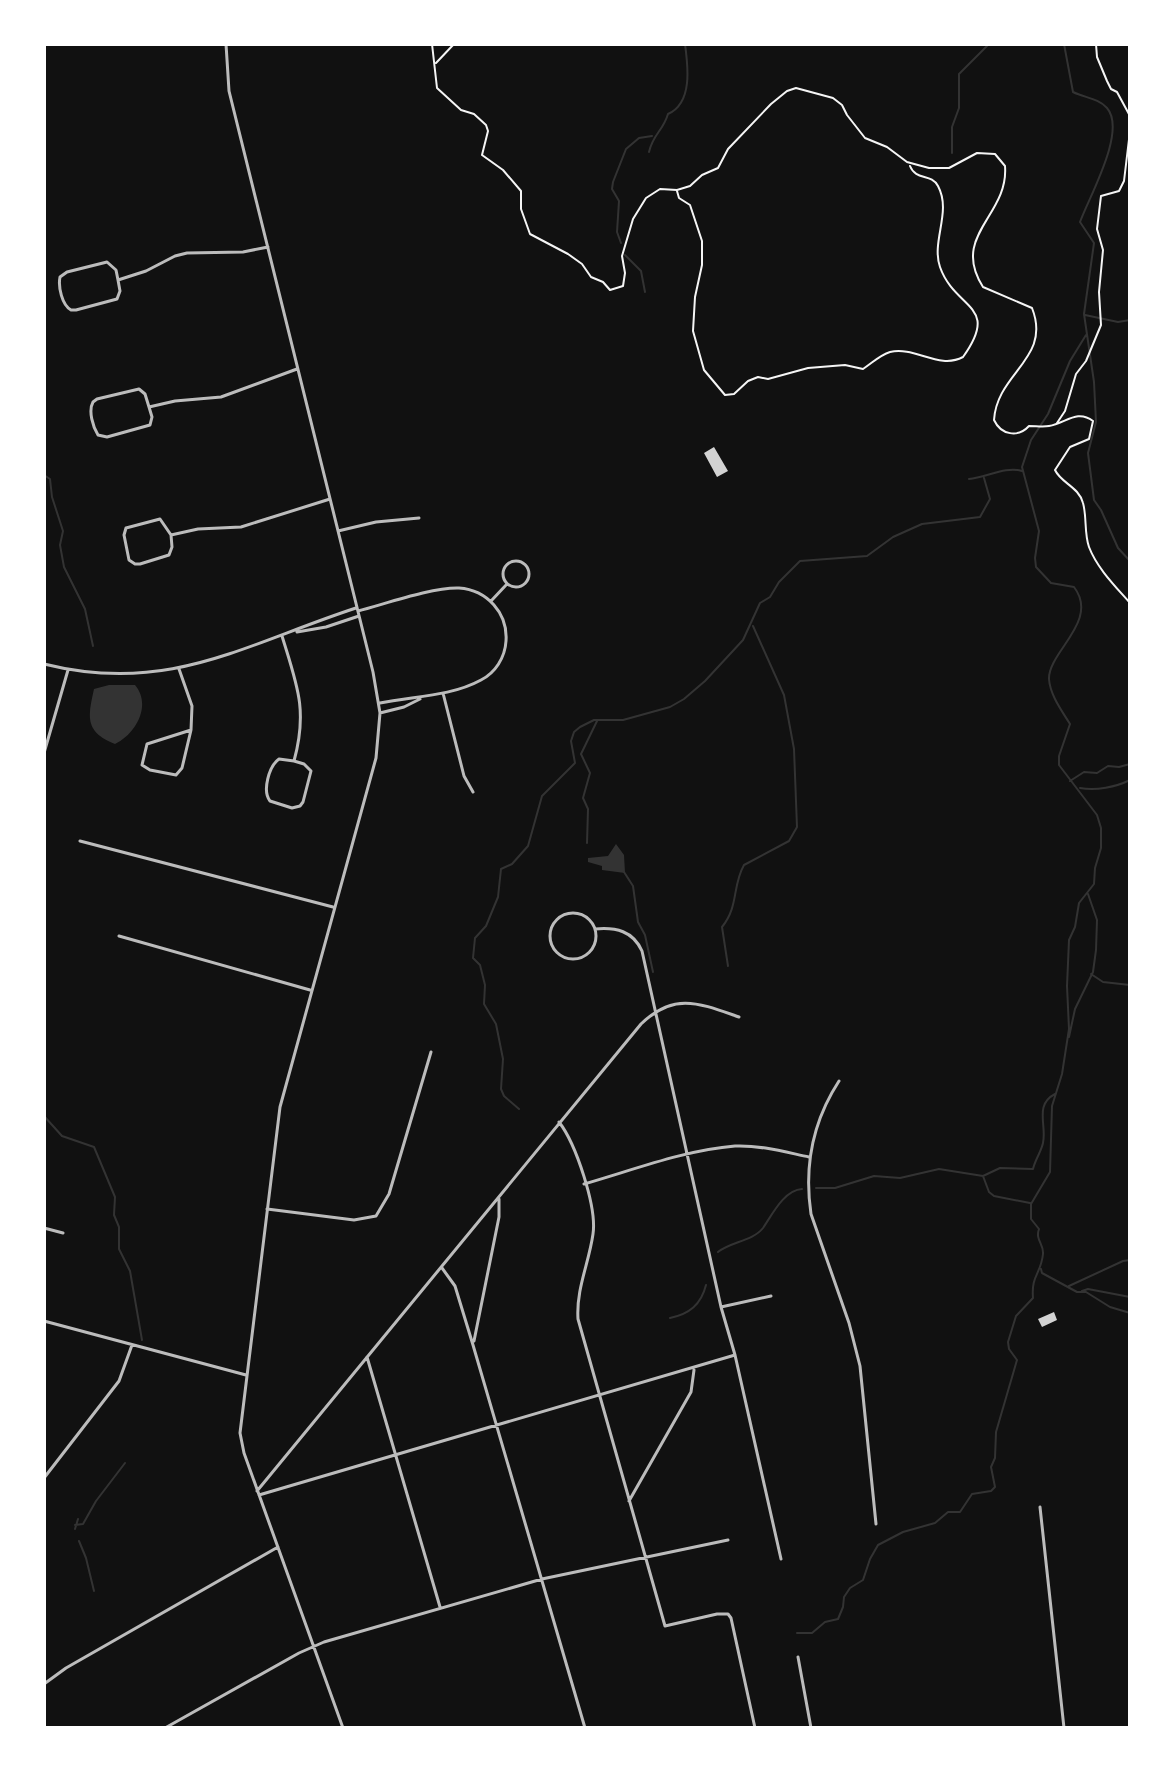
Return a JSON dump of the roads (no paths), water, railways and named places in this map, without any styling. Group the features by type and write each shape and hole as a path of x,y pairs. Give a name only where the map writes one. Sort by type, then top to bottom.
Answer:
{"street":[{"path":"226,44 229,91 359,616 380,713 373,773 333,907 280,1107 246,1375 241,1442 343,1728"},
{"path":"118,280 187,253 243,252 268,247"},
{"path":"107,262 116,270 118,280 120,291 117,299 71,310 65,304 59,282 67,272 107,262"},
{"path":"149,407 221,397 297,369"},
{"path":"139,389 145,394 149,407 150,425 107,437 96,432 91,410 97,399 139,389"},
{"path":"171,535 198,529 241,527 330,499"},
{"path":"338,531 376,522 419,518"},
{"path":"160,519 171,535 172,552 166,557 140,564 129,560 124,535 126,528 160,519"},
{"path":"517,561 524,564 529,572 525,582 515,587 507,584 503,574 507,564 517,561"},
{"path":"491,601 507,584"},
{"path":"294,633 322,619 357,609 453,588 471,590 491,601 506,628 502,659 495,669 481,680 443,692 379,703"},
{"path":"44,664 68,670 128,675 179,669 282,636 359,616"},
{"path":"282,636 302,709 301,735 294,761"},
{"path":"179,669 192,706 191,730 182,768 176,775 150,770 142,765 147,744 191,730"},
{"path":"44,753 68,670"},
{"path":"443,692 464,776 473,792"},
{"path":"380,713 404,707 424,697"},
{"path":"44,734 50,736"},
{"path":"279,759 294,761 304,764 311,771 303,802 292,808 270,801 266,791 273,763 279,759"},
{"path":"80,841 333,907"},
{"path":"595,929 592,949 580,958 561,956 549,940 554,922 567,913 586,917 595,929 623,931 638,942 656,1009 721,1307 735,1355 781,1559"},
{"path":"119,936 310,990"},
{"path":"258,1493 559,1122 656,1009 698,1004 739,1017"},
{"path":"267,1209 354,1220 376,1216 389,1194 431,1052"},
{"path":"839,1081 820,1121 809,1157 807,1181 811,1214 849,1323 860,1366 876,1524"},
{"path":"559,1122 570,1137 594,1230 578,1296 578,1319 665,1626 728,1614 755,1728"},
{"path":"584,1184 688,1155 736,1146 809,1157"},
{"path":"473,1345 499,1217 498,1198"},
{"path":"44,1228 63,1233"},
{"path":"442,1268 455,1286 585,1728"},
{"path":"721,1307 771,1296"},
{"path":"44,1321 246,1375"},
{"path":"44,1478 119,1381 132,1345"},
{"path":"258,1493 735,1355"},
{"path":"367,1357 440,1608"},
{"path":"629,1501 691,1392 694,1369"},
{"path":"1040,1507 1064,1728"},
{"path":"165,1728 313,1645 542,1579 728,1540"},
{"path":"44,1684 66,1668 278,1547"},
{"path":"798,1657 811,1728"}],"waterway":[{"path":"649,152 668,114 682,102 688,73 685,44"},
{"path":"952,153 952,127 959,108 959,74 989,44"},
{"path":"1064,44 1073,92 1103,105 1112,118 1110,148 1080,222 1094,243 1084,314 1094,382 1096,422 1088,453 1094,500 1118,548 1130,561"},
{"path":"621,243 617,232 619,201 612,189 613,182 626,149 639,138 652,136"},
{"path":"625,255 641,271 645,292"},
{"path":"1085,315 1118,322 1130,320"},
{"path":"797,1633 812,1633 825,1622 838,1619 844,1597 850,1588 863,1580 878,1545 903,1532 935,1523 948,1512 960,1512 972,1494 991,1491 995,1487 991,1467 995,1458 996,1432 1017,1360 1008,1342 1016,1316 1033,1298 1033,1284 1043,1254 1039,1229 1031,1219 1031,1204 1050,1172 1052,1106 1062,1074 1069,1029 1069,940 1075,927 1079,903 1094,884 1101,848 1101,828 1097,815 1059,765 1070,724 1054,697 1049,679 1056,658 1077,624 1081,612 1080,600 1074,587 1051,583 1036,567 1039,531 1022,467 1031,440 1048,414 1070,361 1086,335"},
{"path":"969,479 1003,471 1022,471"},
{"path":"44,475 50,479 52,497 63,531 60,545 64,567 85,609 93,646"},
{"path":"519,1109 504,1096 501,1089 503,1059 496,1024 484,1004 485,985 480,965 473,958 475,938 486,926 498,897 501,869 512,864 528,846 542,796 575,763 571,741 574,732 594,720 623,720 670,707 684,699 743,640 760,603 770,597 779,582 800,561 867,556 893,537 922,524 980,517 990,499 984,478"},
{"path":"728,966 722,927 731,911 744,865 789,841 797,827 794,749 784,695 753,626"},
{"path":"587,843 588,809 583,798 590,773 581,754 597,721"},
{"path":"1070,781 1084,772 1097,773 1108,766 1130,764"},
{"path":"1080,788 1106,788 1130,780"},
{"path":"624,872 633,886 638,922 645,935 653,972"},
{"path":"1069,1037 1075,1009 1093,972 1096,950 1097,920 1088,894"},
{"path":"1091,974 1103,982 1130,985"},
{"path":"816,1188 835,1188 874,1176 900,1178 939,1169 983,1176 1000,1168 1033,1169 1043,1143 1043,1110 1055,1094"},
{"path":"44,1116 62,1136 94,1147 115,1197 119,1249 130,1271 142,1340"},
{"path":"983,1176 989,1192 994,1196 1030,1203"},
{"path":"718,1252 759,1232 784,1198 802,1189"},
{"path":"1069,1286 1130,1260"},
{"path":"1041,1269 1042,1273 1077,1292 1086,1292 1110,1307 1130,1313"},
{"path":"670,1318 693,1308 706,1285"},
{"path":"1082,1291 1088,1289 1130,1297"},
{"path":"75,1525 83,1524 125,1463"},
{"path":"75,1529 78,1519"},
{"path":"79,1541 94,1591"}]}
